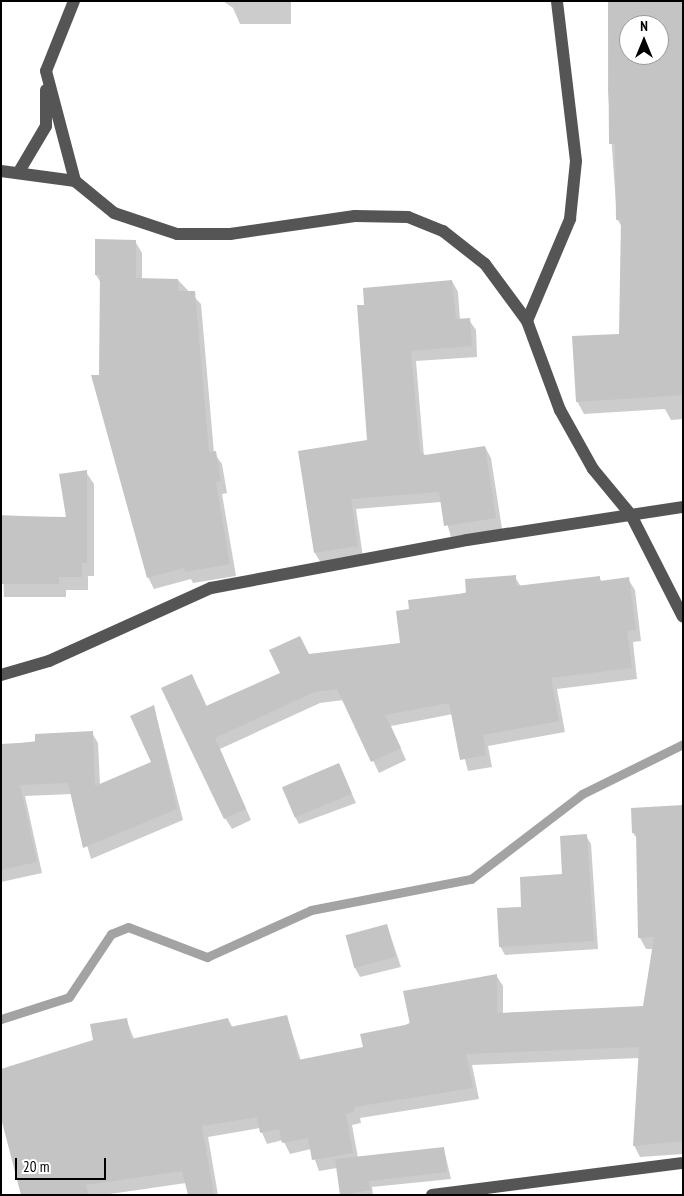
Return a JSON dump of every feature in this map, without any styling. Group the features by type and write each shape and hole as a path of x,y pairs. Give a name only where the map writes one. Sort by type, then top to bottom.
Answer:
{"street":[{"path":"20,170 46,126 46,71 74,1"},
{"path":"527,321 570,219 576,161 557,1"},
{"path":"46,71 76,181"},
{"path":"1,171 20,170 76,181 114,213 177,234 230,234 355,216 408,217 443,231 485,264 527,321 560,410 593,469 631,515 683,617"},
{"path":"1,675 49,661 211,588 683,507"},
{"path":"432,1195 683,1163"}],"building":[{"path":"608,1 683,1 683,395 576,402 572,336 619,334 621,220 616,220 615,144 609,144"},
{"path":"95,239 136,240 136,278 178,279 178,291 195,291 209,452 216,451 221,481 216,482 230,564 185,572 184,568 147,578 91,375 99,375 100,275 95,275"},
{"path":"452,280 456,319 470,318 472,346 411,351 420,451 425,455 485,446 496,518 444,526 439,492 351,499 358,546 314,553 298,451 367,440 357,305 364,305 363,288"},
{"path":"87,470 87,563 82,563 82,577 59,577 59,584 1,584 1,516 66,517 59,474"},
{"path":"516,575 516,586 600,576 600,581 629,577 636,630 627,631 632,668 551,678 559,721 483,735 486,755 460,760 449,703 385,715 401,748 371,762 337,689 314,692 215,738 246,809 224,819 161,688 192,674 206,706 280,673 269,650 300,636 309,654 400,643 396,611 409,609 408,600 466,593 465,579"},
{"path":"154,705 177,809 83,848 68,783 20,785 37,862 1,870 1,744 35,742 35,734 93,731 95,786 151,762 130,716"},
{"path":"339,763 352,793 295,818 282,787"},
{"path":"683,805 683,1141 633,1146 639,1047 466,1054 473,1088 354,1107 355,1112 346,1114 353,1153 312,1160 308,1138 282,1143 279,1129 260,1133 257,1117 202,1126 214,1195 188,1195 182,1171 86,1185 89,1195 21,1195 1,1118 1,1069 93,1040 90,1024 127,1018 131,1039 228,1018 230,1027 287,1015 298,1060 363,1047 360,1034 410,1024 403,991 497,974 497,1013 643,1006 654,937 638,938 636,833 632,833 631,808"},
{"path":"587,834 594,941 499,947 497,908 521,907 520,877 562,874 560,836"},
{"path":"387,924 396,957 354,968 345,935"},
{"path":"444,1147 447,1172 369,1181 371,1190 340,1195 335,1159"}],"waterway":[{"path":"1,1019 69,997 111,934 128,927 207,957 311,910 471,879 582,794 683,744"}]}
